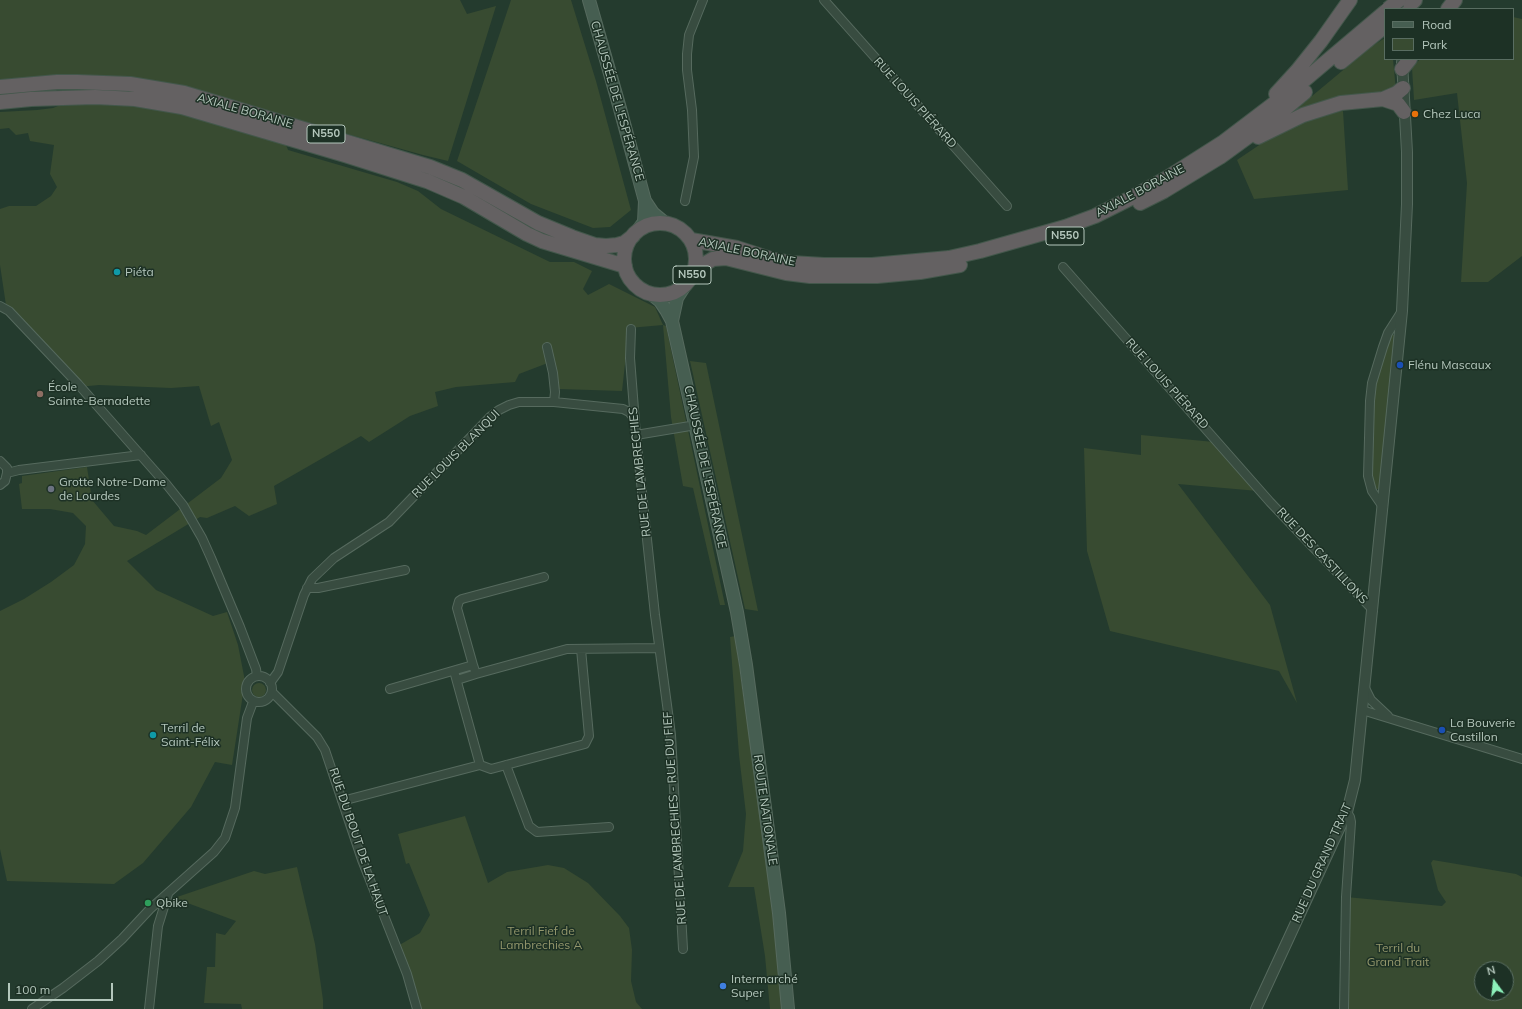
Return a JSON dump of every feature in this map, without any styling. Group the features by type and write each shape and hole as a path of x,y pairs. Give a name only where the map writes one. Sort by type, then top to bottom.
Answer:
{"highway":[{"path":"1236,133 1297,71 1350,0"},
{"name":"N550","path":"1392,8 1398,0"},
{"path":"1406,8 1415,0"},
{"path":"1449,8 1455,0"},
{"name":"AXIALE BORAINE","path":"691,240 737,248 774,260 808,264 872,265 949,258 980,252 1065,228 1095,216 1167,178 1236,133 1384,18"},
{"name":"AXIALE BORAINE","path":"694,270 713,260 726,258 786,273 810,276 877,276 920,272 956,266 1033,247 1092,226 1164,191 1220,157 1275,117 1384,18"},
{"name":"AXIALE BORAINE","path":"0,88 57,82 77,82 130,84 184,93 430,166 469,183 538,223 572,238 595,245 606,246 624,243 636,233"},
{"path":"1220,157 1303,115 1346,102 1383,99 1397,93 1403,88"},
{"name":"AXIALE BORAINE","path":"0,102 31,99 95,97 135,99 182,107 427,181 464,197 537,239 625,266"},
{"path":"1383,99 1398,104 1404,112"},
{"path":"665,223 680,229 691,240"},
{"name":"N550","path":"636,233 653,224 665,223"},
{"path":"636,233 626,249 625,266 630,278 635,284 650,293"},
{"name":"N550","path":"650,293 667,294 686,284 694,270 696,255 691,240"}],"main road":[{"name":"CHAUSSÉE DE L'ESPÉRANCE","path":"588,0 645,201"},
{"path":"645,201 653,213 665,223"},
{"path":"636,233 644,222 645,201"},
{"path":"672,321 677,298 686,284"},
{"path":"650,293 660,301 672,321"},
{"name":"CHAUSSÉE DE L'ESPÉRANCE","path":"672,321 737,612"},
{"name":"ROUTE NATIONALE","path":"737,612 746,665 779,913 788,1009"}],"street":[{"path":"685,201 694,157 687,54 689,35 703,0"},
{"name":"RUE LOUIS PIÉRARD","path":"824,0 1007,206"},
{"name":"RUE DU GRAND TRAIT","path":"1256,1009 1347,812 1355,780 1402,311 1407,152 1403,88 1404,62"},
{"name":"RUE LOUIS PIÉRARD","path":"1063,267 1270,502"},
{"path":"0,306 9,311 78,384 183,505 194,523 211,558 240,627 256,669 256,676"},
{"path":"1383,507 1372,491 1369,480 1370,401 1372,383 1383,347 1388,333 1402,311"},
{"name":"RUE DE LAMBRECHIES","path":"631,329 630,358 634,418 655,616"},
{"path":"547,347 553,373 555,392 554,402"},
{"name":"RUE LOUIS BLANQUI","path":"270,683 278,672 307,588 312,579 334,558 389,522 495,414 509,405 519,402 554,402 623,409 629,412 634,418"},
{"path":"636,435 690,426 696,423"},
{"path":"7,473 19,470 141,455"},
{"path":"0,461 4,464 7,473 5,480 0,485"},
{"name":"RUE DES CASTILLONS","path":"1270,502 1373,610"},
{"path":"307,588 318,588 405,570"},
{"path":"476,674 456,608 459,601 544,577"},
{"name":"RUE DE LAMBRECHIES - RUE DU FIEF","path":"655,616 671,735 683,949"},
{"path":"457,680 567,649 659,648"},
{"path":"342,801 480,765 491,769 585,744 589,736 581,649"},
{"path":"390,689 473,665"},
{"path":"454,671 480,765"},
{"path":"256,676 264,677 270,683 272,692 269,698 265,701 261,703 253,702 247,695 246,690 248,683 256,676"},
{"path":"1365,688 1371,700 1377,707 1396,721"},
{"name":"RUE DU BOUT DE LA HAUT","path":"272,692 317,737 325,750 362,860 407,974 418,1009"},
{"path":"32,1009 63,988 98,961 122,939 150,909 214,852 226,838 235,808 247,718 253,702"},
{"path":"1363,707 1377,707"},
{"path":"1363,707 1396,721 1522,759"},
{"path":"506,765 529,826 537,832 609,827"},
{"path":"1344,1009 1346,897 1351,822 1347,812"},
{"path":"149,1009 158,926 169,892"}],"green space":[{"path":"0,0 460,0 467,14 496,6 448,161 254,108 79,77 45,76 0,80"},
{"path":"511,0 571,0 596,81 631,210 610,227 593,228 531,204 457,161"},
{"path":"1514,17 1522,19 1522,256 1488,282 1461,282 1467,183 1457,93 1414,100 1412,68 1419,60 1514,60"},
{"path":"1384,39 1384,60 1393,60 1396,91 1288,116 1372,46"},
{"path":"117,102 178,110 285,142 288,150 397,182 418,191 441,209 550,262 574,262 592,271 583,289 588,295 609,284 655,307 663,325 629,328 622,391 559,389 553,361 519,374 515,382 456,387 435,392 438,406 410,416 369,442 361,436 274,486 277,504 249,516 235,506 207,518 200,517 127,561 156,590 213,616 227,612 238,645 245,681 232,765 215,762 191,807 143,863 114,884 7,881 0,849 0,611 24,599 74,565 85,544 86,526 73,513 50,509 22,509 19,484 22,483 22,476 87,467 92,500 114,526 137,531 146,535 221,478 232,460 219,422 211,426 199,386 171,388 99,385 78,387 7,312 0,265 0,209 9,206 36,206 51,196 57,187 50,174 54,145 30,141 28,133 16,135 9,128 0,129 0,112 53,108 66,103"},
{"path":"1343,111 1348,190 1254,199 1237,160 1277,133 1315,117"},
{"path":"663,325 666,326 725,605 720,605 693,488 683,486 671,417"},
{"path":"1391,335 1394,335 1394,339 1381,485 1378,489 1373,489 1371,486 1373,384"},
{"path":"690,361 706,363 758,611 745,609"},
{"path":"1141,435 1214,442 1258,491 1178,484 1270,605 1297,703 1279,671 1110,631 1087,551 1084,448 1141,455"},
{"path":"735,636 772,896 783,1009 770,1009 765,956 754,887 728,887 743,851 746,814 739,755 730,637"},
{"path":"259,683 264,685 266,690 264,695 259,697 254,695 252,690 254,685"},
{"name":"Terril Fief de Lambrechies A","path":"465,816 488,883 507,872 548,865 564,868 588,883 620,916 629,928 632,950 631,981 636,1002 642,1009 417,1009 396,947 420,933 430,915 409,863 406,864 398,834"},
{"name":"Terril du Grand Trait","path":"1433,860 1516,874 1522,877 1522,1009 1344,1009 1346,897 1442,906 1446,902 1438,890 1431,863"},
{"path":"297,867 315,944 323,1009 242,1009 241,1004 204,1003 207,967 215,967 216,933 225,935 236,921 174,898 254,871 265,874"}],"place":[{"name":"Chez Luca","path":"1415,114"},
{"name":"Piéta","path":"117,272"},
{"name":"Flénu Mascaux","path":"1400,365"},
{"name":"École Sainte-Bernadette","path":"40,394"},
{"name":"Grotte Notre-Dame de Lourdes","path":"51,489"},
{"name":"La Bouverie Castillon","path":"1442,730"},
{"name":"Terril de Saint-Félix","path":"153,735"},
{"name":"Qbike","path":"148,903"},
{"name":"Intermarché Super","path":"723,986"}]}
